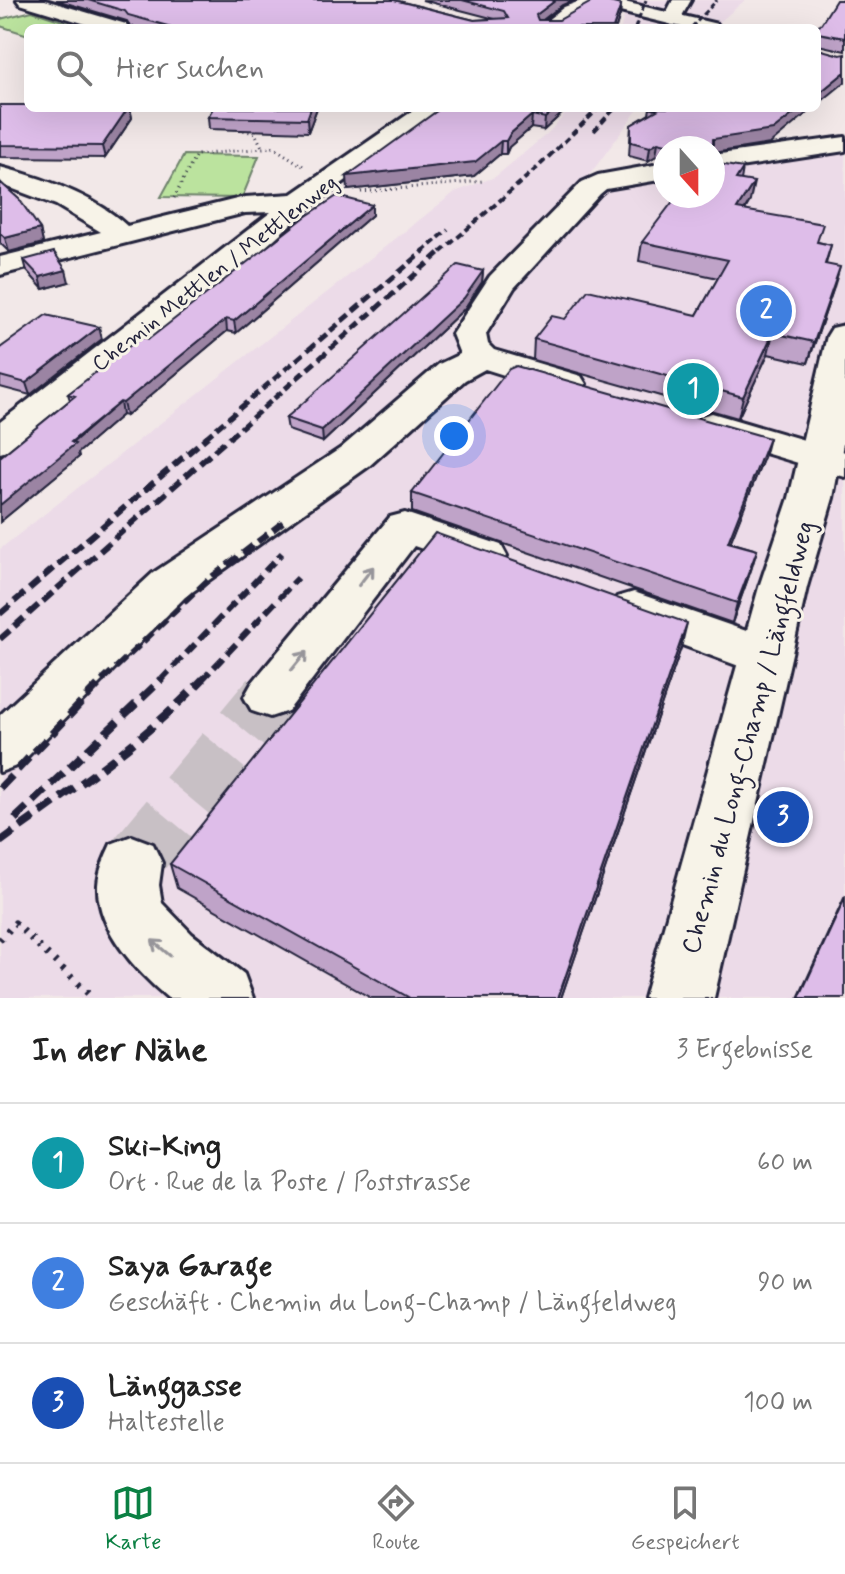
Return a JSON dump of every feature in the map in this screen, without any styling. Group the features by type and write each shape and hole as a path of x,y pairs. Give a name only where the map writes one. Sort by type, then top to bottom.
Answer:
{"main road":[{"path":"595,0 693,24"},
{"name":"Chemin du Long-Champ / Längfeldweg","path":"679,998 766,657 833,461 845,336"}],"street":[{"path":"552,24 570,11 595,0"},
{"path":"672,19 682,0"},
{"path":"21,1 104,24"},
{"name":"Chemin Mettlen / Mettlenweg","path":"0,441 299,202 426,112"},
{"path":"725,161 845,144"},
{"path":"778,152 842,172"},
{"path":"599,393 482,357 472,347 469,334 492,294 591,188 598,183 653,173"},
{"path":"0,175 82,209 110,224 123,237"},
{"path":"0,266 123,237 174,215 245,205 299,202"},
{"path":"174,215 272,226"},
{"path":"0,749 169,585 355,457 452,372 482,357"},
{"path":"688,418 833,461"},
{"path":"270,697 405,527 524,570"},
{"path":"597,596 741,645 766,657"},
{"path":"132,863 128,894 134,917 147,936 220,998"}],"path":[{"path":"225,123 233,130 255,133 262,147"},
{"path":"174,215 196,155 273,147 306,167"},
{"path":"355,192 484,181"},
{"path":"0,940 15,923 93,998"}],"shaded area":[{"path":"628,0 745,0 718,24 622,24"},
{"path":"567,112 636,112 588,177 653,169 653,208 725,208 725,159 845,144 845,998 0,998 0,549 455,192 495,177 548,133"}],"green space":[{"path":"32,11 72,24 24,24 24,34 0,26 0,19"},
{"path":"184,155 259,156 242,198 161,197"}],"building":[{"path":"88,0 394,0 474,20 508,18 504,11 462,0 556,0 536,15 538,20 559,20 595,0 621,5 614,24 161,24 128,15 125,11"},
{"path":"836,0 845,0 845,38 821,34 821,24"},
{"path":"821,50 845,54 845,72 821,92"},
{"path":"0,105 24,105 24,112 125,112 102,146 0,145"},
{"path":"211,112 310,112 307,119 208,117"},
{"path":"435,112 552,112 545,118 532,115 506,141 501,141 475,162 347,176"},
{"path":"654,112 796,112 773,130 725,137 653,136 653,145 650,147 631,142 631,125"},
{"path":"725,165 743,168 736,179 754,182 737,209 823,224 817,242 831,245 825,264 840,267 814,342 773,333 743,397 534,339 552,316 565,319 588,290 697,315 728,260 642,242 668,208 725,208"},
{"path":"0,182 19,199 40,229 5,238 0,233"},
{"path":"337,196 372,205 234,321 226,319 123,403 120,402 71,442 75,444 0,505 0,457 75,396 68,394 141,337 149,339 305,217"},
{"path":"54,252 66,270 40,277 24,260"},
{"path":"458,265 483,271 464,298 322,430 286,418"},
{"path":"46,315 99,327 26,383 0,376 0,348"},
{"path":"516,366 769,438 728,542 757,550 737,603 412,493 509,369"},
{"path":"435,533 687,623 558,998 410,998 170,864"},
{"path":"845,898 845,998 799,998"}],"tunnel":[{"path":"132,863 270,697"}],"railway":[{"path":"637,24 646,0"},
{"path":"695,24 717,0"},
{"path":"441,252 537,168 595,112"},
{"path":"594,131 611,112"},
{"path":"422,252 448,230"},
{"path":"205,438 425,250"},
{"path":"229,438 443,250"},
{"path":"0,614 208,436"},
{"path":"0,639 231,436"},
{"path":"103,680 209,579 287,519"},
{"path":"161,680 282,553"},
{"path":"201,681 298,578"},
{"path":"0,788 103,680"},
{"path":"15,819 161,680"},
{"path":"0,842 131,745 201,681"}],"place":[{"name":"Saya Garage","path":"766,311"},
{"name":"Ski-King","path":"693,389"},
{"name":"Länggasse","path":"783,817"}]}
